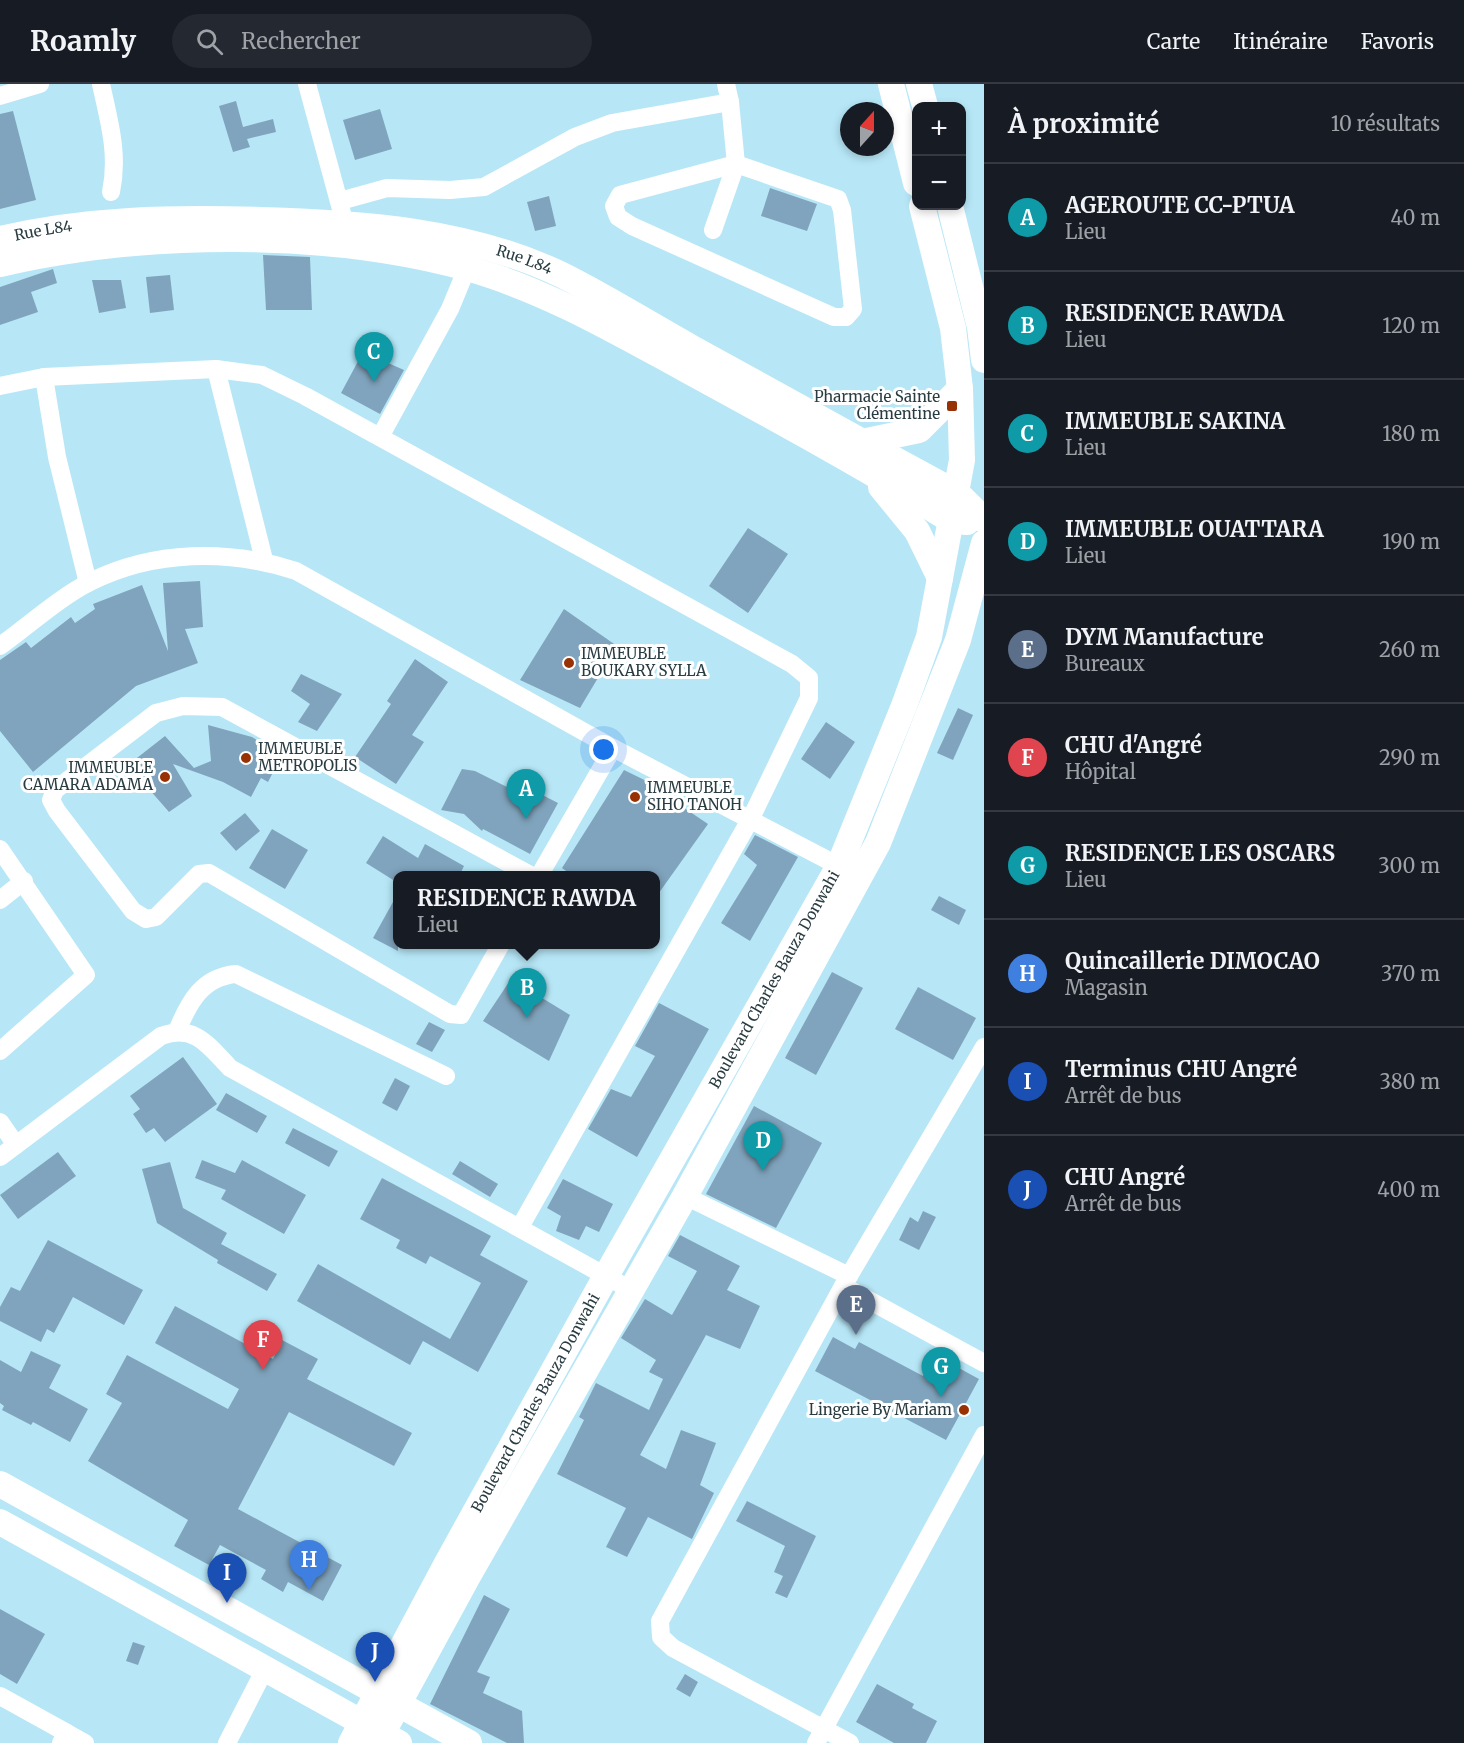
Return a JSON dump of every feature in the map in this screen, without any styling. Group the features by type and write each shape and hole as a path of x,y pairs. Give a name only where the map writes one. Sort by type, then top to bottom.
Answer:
{"main road":[{"path":"891,84 912,167"},
{"path":"919,84 924,102"},
{"name":"Boulevard Charles Bauza Donwahi","path":"388,1698 447,1563 606,1276 839,866 904,706 925,647 958,494 962,460 960,389 953,328 923,210"},
{"path":"951,210 980,327 984,360"},
{"name":"Rue L84","path":"0,238 45,228 115,220 342,212 475,245 561,275 859,451 958,494 984,521"},
{"path":"0,264 47,253 109,244 215,238 342,245 467,268 576,310 859,451 952,521 984,521"},
{"path":"859,451 919,430 960,389"},
{"path":"859,451 917,531 940,578"},
{"name":"Boulevard Charles Bauza Donwahi","path":"388,1698 685,1196 878,843 958,640 984,543"},
{"path":"2,1491 469,1743"},
{"path":"0,1522 266,1670 374,1737 388,1698"}],"street":[{"path":"0,96 40,84"},
{"path":"101,84 114,145 116,169 111,192"},
{"path":"307,84 342,212 387,188 450,190 484,187 575,136 612,123 728,93 736,164 713,230"},
{"path":"736,164 838,199 842,210 853,309 846,317 834,316 632,226 618,217 614,206 620,195 736,164"},
{"path":"380,437 450,309 467,268"},
{"path":"216,369 264,560"},
{"path":"0,386 44,377 216,369 262,375 380,437 792,664 809,678 809,698 751,818 520,1227"},
{"path":"44,377 57,457 88,583"},
{"path":"0,646 88,583 117,570 198,554 264,560 296,571 613,748 751,818 839,866"},
{"path":"499,949 461,1016 450,1014 209,873 199,874 156,917 146,919 133,911 57,812 51,800 55,790 156,713 183,706 222,707 523,871"},
{"path":"542,871 613,748"},
{"path":"0,849 86,975 0,1051"},
{"path":"0,900 24,881"},
{"path":"177,1030 187,1007 202,987 226,975 236,974 446,1076"},
{"path":"0,1157 161,1036 177,1030 205,1041 230,1068 631,1290"},
{"path":"850,1743 820,1736 673,1648 661,1637 660,1622 846,1281 984,1047"},
{"path":"0,1122 16,1145"},
{"path":"685,1196 846,1281 984,1363"},
{"path":"820,1736 984,1435"},
{"path":"227,1743 266,1670"},
{"path":"0,1696 64,1738 85,1743"}],"building":[{"path":"236,101 243,127 273,119 276,132 247,139 250,147 233,152 219,106"},
{"path":"380,109 392,149 355,160 343,120"},
{"path":"13,111 36,200 0,209 0,114"},
{"path":"770,188 817,204 807,231 761,216"},
{"path":"549,196 556,226 535,231 527,202"},
{"path":"263,255 310,257 312,310 266,310"},
{"path":"53,269 57,283 31,292 38,312 0,325 0,287"},
{"path":"170,275 174,310 150,313 146,277"},
{"path":"92,280 121,280 126,308 99,313"},
{"path":"363,352 404,370 380,414 341,393"},
{"path":"748,528 788,554 748,613 709,586"},
{"path":"200,581 203,627 185,629 198,663 136,686 33,772 0,731 0,660 26,642 31,648 71,617 75,623 95,609 93,604 142,585 168,651 163,583"},
{"name":"IMMEUBLE BOUKARY SYLLA","path":"564,609 617,646 580,708 520,680"},
{"path":"415,659 448,682 412,735 424,742 396,784 355,757 391,704 387,701"},
{"path":"301,674 342,694 317,731 298,722 310,704 291,691"},
{"path":"958,708 973,715 953,760 937,753"},
{"path":"826,722 855,742 830,779 801,759"},
{"path":"208,725 252,737 282,755 268,782 261,778 251,797 223,782 173,764 192,796 169,812 128,765 165,736 194,768 211,761"},
{"path":"462,769 475,771 517,792 521,784 558,803 530,854 483,829 482,831 464,814 441,810"},
{"path":"624,770 667,791 665,795 708,824 660,891 660,871 566,871 562,868"},
{"path":"245,813 260,831 236,851 220,833"},
{"path":"272,829 308,850 285,889 249,868"},
{"path":"755,835 798,857 750,941 721,923 757,865 744,854"},
{"path":"383,836 418,858 425,844 464,866 462,871 393,871 393,880 366,863"},
{"path":"939,896 966,910 959,925 931,910"},
{"path":"393,902 393,948 373,938"},
{"path":"832,972 863,988 816,1075 785,1058"},
{"path":"511,979 570,1015 549,1061 483,1021"},
{"path":"918,987 976,1018 953,1060 895,1029"},
{"path":"659,1003 709,1029 637,1157 588,1129 611,1089 631,1097 655,1056 635,1046"},
{"path":"429,1022 445,1030 432,1052 416,1044"},
{"path":"183,1057 217,1104 165,1142 154,1128 146,1133 133,1114 140,1109 130,1096"},
{"path":"395,1078 410,1086 397,1111 382,1103"},
{"path":"226,1093 267,1116 257,1133 216,1110"},
{"path":"754,1106 822,1143 776,1228 706,1194"},
{"path":"293,1128 338,1151 329,1167 285,1143"},
{"path":"58,1152 76,1176 18,1219 0,1195"},
{"path":"202,1160 235,1173 242,1160 306,1195 284,1234 221,1199 226,1190 195,1178"},
{"path":"460,1161 498,1184 490,1197 452,1174"},
{"path":"170,1162 183,1208 227,1233 221,1244 277,1274 267,1291 217,1263 218,1260 157,1223 142,1169"},
{"path":"382,1178 491,1236 480,1255 528,1281 478,1372 423,1341 410,1365 297,1301 318,1264 450,1339 481,1283 430,1256 426,1264 396,1248 400,1240 360,1219"},
{"path":"563,1179 613,1204 599,1232 586,1226 579,1240 556,1231 561,1216 547,1208"},
{"path":"923,1211 936,1217 919,1250 899,1240 910,1217 918,1222"},
{"path":"680,1235 740,1266 727,1290 760,1306 740,1349 706,1335 640,1455 666,1469 681,1430 716,1443 700,1485 714,1493 692,1539 648,1517 627,1557 606,1547 626,1508 557,1474 584,1420 579,1417 596,1383 649,1410 663,1379 649,1372 656,1360 621,1338 645,1299 672,1315 697,1271 668,1256"},
{"path":"48,1240 143,1290 124,1325 73,1297 54,1333 47,1329 41,1342 0,1321 0,1307 11,1287 20,1291"},
{"path":"175,1306 273,1359 282,1340 318,1359 307,1379 412,1433 394,1466 289,1412 238,1509 342,1565 323,1601 288,1582 283,1592 261,1579 266,1570 220,1545 209,1565 174,1546 188,1520 88,1461 122,1403 106,1394 127,1355 228,1409 239,1389 155,1343"},
{"path":"833,1337 855,1349 859,1342 923,1376 935,1355 979,1379 946,1440 815,1371"},
{"path":"31,1351 61,1365 49,1388 88,1409 70,1442 33,1422 31,1425 2,1410 4,1406 0,1403 0,1360 21,1372"},
{"path":"747,1501 816,1536 787,1598 775,1593 783,1576 774,1572 785,1546 736,1521"},
{"path":"484,1595 510,1609 477,1672 490,1677 483,1693 522,1711 524,1743 507,1743 430,1704"},
{"path":"0,1609 45,1634 17,1684 0,1674"},
{"path":"133,1642 145,1646 138,1665 126,1661"},
{"path":"685,1674 698,1682 690,1697 676,1689"},
{"path":"877,1684 914,1704 912,1708 937,1721 926,1743 894,1743 856,1722"}],"place":[{"name":"IMMEUBLE SAKINA","path":"374,382"},
{"name":"Pharmacie Sainte Clémentine","path":"952,406"},
{"name":"IMMEUBLE BOUKARY SYLLA","path":"569,663"},
{"name":"IMMEUBLE METROPOLIS","path":"246,758"},
{"name":"IMMEUBLE CAMARA ADAMA","path":"165,777"},
{"name":"IMMEUBLE SIHO TANOH","path":"635,797"},
{"name":"AGEROUTE CC-PTUA","path":"526,819"},
{"name":"RESIDENCE RAWDA","path":"527,1018"},
{"name":"IMMEUBLE OUATTARA","path":"763,1171"},
{"name":"DYM Manufacture","path":"856,1335"},
{"name":"CHU d'Angré","path":"263,1370"},
{"name":"RESIDENCE LES OSCARS","path":"941,1397"},
{"name":"Lingerie By Mariam","path":"964,1410"},
{"name":"Quincaillerie DIMOCAO","path":"309,1590"},
{"name":"Terminus CHU Angré","path":"227,1603"},
{"name":"CHU Angré","path":"375,1682"}]}
